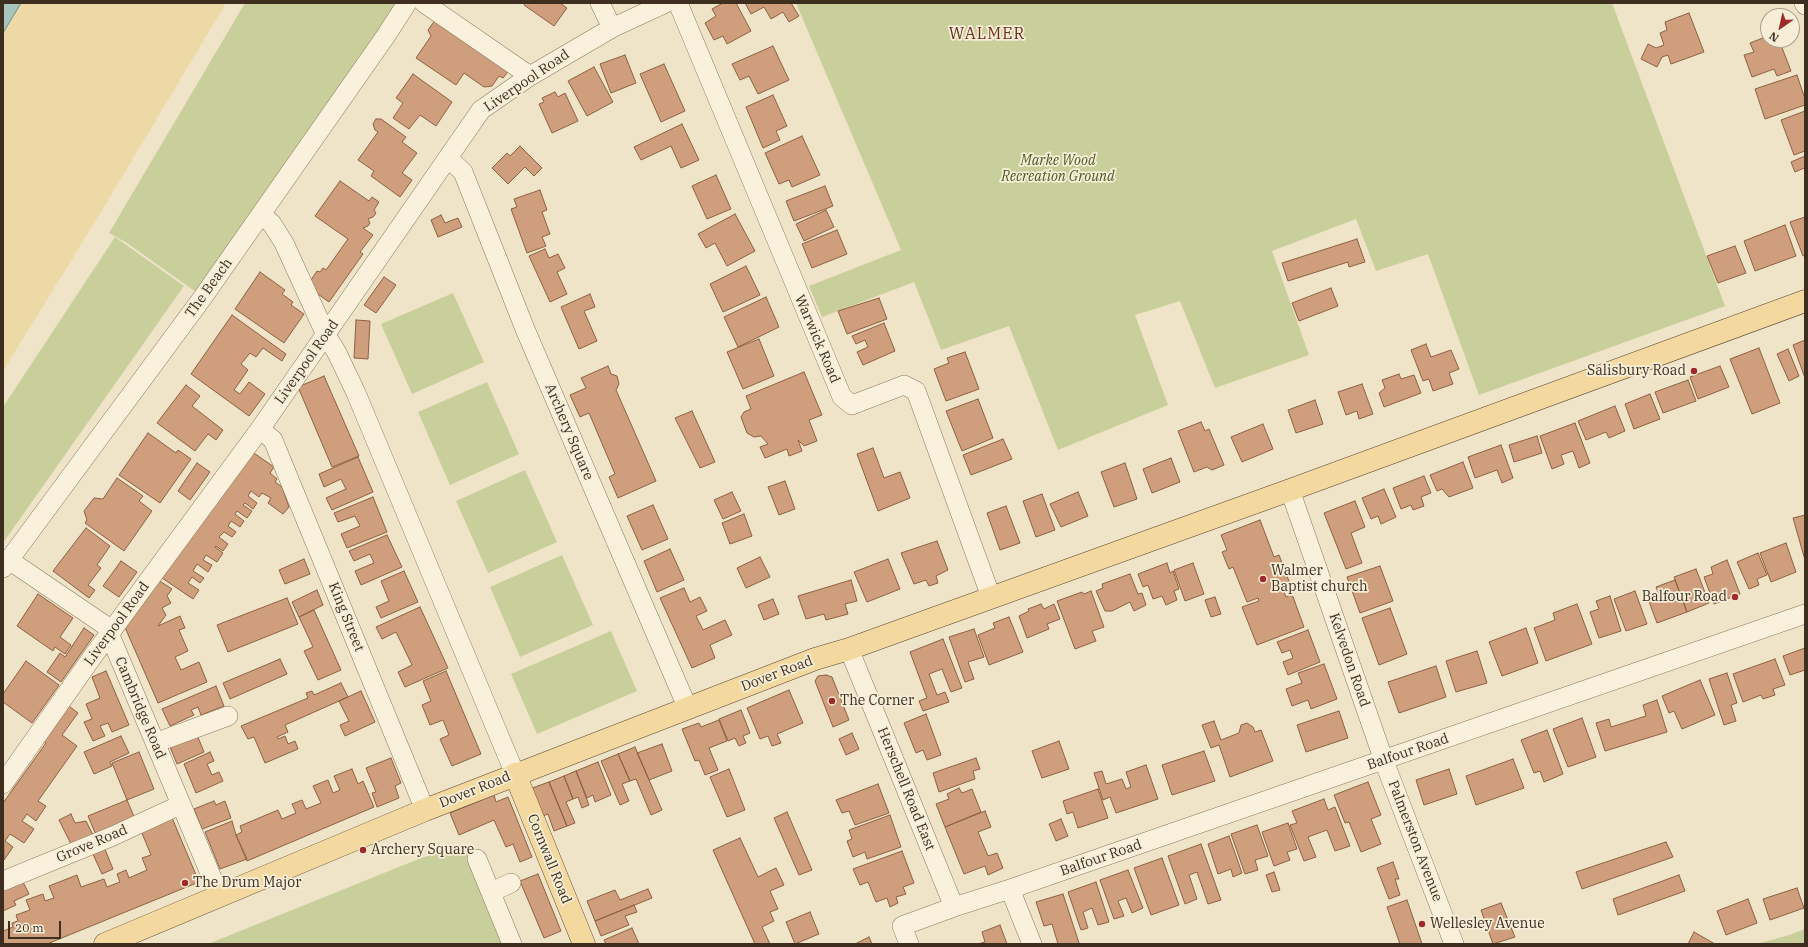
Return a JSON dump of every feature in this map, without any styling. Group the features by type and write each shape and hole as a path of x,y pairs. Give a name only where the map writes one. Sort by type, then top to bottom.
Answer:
{"main road":[{"name":"Dover Road","path":"105,944 425,810 815,659 849,649 1290,490 1805,301"},
{"name":"Cornwall Road","path":"515,774 584,944"}],"street":[{"name":"The Beach","path":"6,564 203,297 386,37 407,3"},
{"path":"424,3 530,76"},
{"path":"600,3 612,28"},
{"name":"Liverpool Road","path":"3,784 109,634 260,430 449,159 481,110 530,76 612,28 666,3"},
{"name":"Warwick Road","path":"678,3 842,397 852,405 904,385 916,391 991,597"},
{"name":"Archery Square","path":"449,159 463,172 525,329 688,708"},
{"path":"262,214 272,224 284,243 326,335 337,353 356,392 515,774"},
{"name":"King Street","path":"260,430 273,440 425,810"},
{"name":"Kelvedon Road","path":"1290,490 1384,761"},
{"name":"Cambridge Road","path":"6,564 106,626 220,897"},
{"name":"Balfour Road","path":"909,944 902,926 1384,761 1805,614"},
{"name":"Herschell Road East","path":"849,649 954,907"},
{"path":"155,743 228,716"},
{"name":"Palmerston Avenue","path":"1384,761 1454,944"},
{"name":"Grove Road","path":"3,881 113,836 180,805"},
{"path":"477,859 512,944"},
{"path":"491,892 511,883"},
{"path":"1010,889 1032,944"}],"green space":[{"path":"245,3 407,3 203,297 127,243 109,233"},
{"name":"Marke Wood Recreation Ground","path":"796,3 1612,3 1725,306 1479,395 1428,254 1376,271 1356,219 1272,251 1309,355 1215,388 1180,301 1135,315 1168,405 1058,450 1009,326 941,350 914,282 822,317 809,286 901,250"},
{"path":"115,237 184,286 3,543 3,407"},
{"path":"453,293 484,362 412,394 381,324"},
{"path":"487,382 519,454 450,485 418,412"},
{"path":"525,470 557,542 488,573 456,501"},
{"path":"562,555 593,625 520,657 490,587"},
{"path":"611,631 637,691 537,734 511,674"},
{"path":"458,847 477,859 512,944 208,944 421,858"},
{"path":"1805,929 1805,944 1757,944 1789,935"}],"sand":[{"path":"3,3 226,3 98,217 3,371"}],"water":[{"path":"3,3 21,3 3,33"}],"building":[{"path":"525,3 560,3 567,8 554,26 524,5"},
{"path":"723,3 736,3 751,31 727,44 723,36 714,40 705,23 716,16 712,9"},
{"path":"745,3 791,3 799,16 789,22 783,12 771,19 764,7 751,14"},
{"path":"1689,13 1704,52 1671,64 1668,55 1662,57 1657,67 1641,59 1648,44 1656,48 1664,45 1660,33 1667,30 1665,22"},
{"path":"436,19 510,69 503,78 499,76 492,86 484,87 464,73 456,85 416,58 431,36 428,30"},
{"path":"1760,39 1760,48 1782,48 1791,71 1777,76 1774,69 1752,77 1744,55 1754,52 1750,43"},
{"path":"773,46 789,80 758,94 749,76 740,80 732,64"},
{"path":"625,55 636,83 611,93 600,64"},
{"path":"664,64 685,111 661,122 640,74"},
{"path":"594,67 613,102 587,116 568,81"},
{"path":"413,74 452,102 436,126 420,115 409,129 393,118 403,103 396,98"},
{"path":"1797,75 1805,99 1805,105 1765,119 1755,89"},
{"path":"555,92 558,97 565,93 578,121 552,133 539,104 544,102 542,98"},
{"path":"773,95 787,126 776,131 780,140 763,148 746,107"},
{"path":"1805,111 1805,151 1794,155 1781,120"},
{"path":"376,119 381,119 406,137 402,142 417,153 402,173 412,180 400,197 371,176 374,171 358,160 378,132 375,130 373,124"},
{"path":"682,124 699,160 681,168 671,146 641,160 634,147"},
{"path":"802,136 820,175 792,187 789,180 779,184 765,153"},
{"path":"520,146 542,168 534,176 525,167 508,184 492,168 507,153 510,156"},
{"path":"1805,156 1805,172 1804,168 1795,172 1791,162"},
{"path":"716,175 731,209 707,219 692,186"},
{"path":"340,181 369,201 372,197 379,202 374,210 376,213 373,217 368,219 370,223 368,226 363,228 373,235 360,252 363,254 329,302 315,292 311,280 317,271 320,272 323,268 326,270 348,239 315,216"},
{"path":"825,186 833,206 794,221 786,201"},
{"path":"540,190 547,210 542,212 550,234 542,237 546,246 527,253 511,209 517,207 514,199"},
{"path":"826,210 834,227 804,241 796,224"},
{"path":"735,214 755,251 727,266 715,243 706,248 698,234"},
{"path":"441,215 445,223 458,218 462,227 438,237 431,220"},
{"path":"1805,217 1805,255 1803,256 1790,222"},
{"path":"1785,225 1796,256 1755,271 1744,241"},
{"path":"837,230 847,254 812,268 802,244"},
{"path":"1357,239 1365,262 1349,267 1348,262 1288,281 1282,263"},
{"path":"1735,246 1746,273 1718,283 1707,256"},
{"path":"545,249 549,258 558,254 565,268 557,272 567,294 550,302 529,256"},
{"path":"746,266 760,295 723,312 710,284"},
{"path":"260,272 285,290 282,294 293,302 291,305 304,314 284,343 235,309"},
{"path":"384,277 396,285 376,313 364,305"},
{"path":"1331,288 1338,306 1299,321 1292,303"},
{"path":"590,294 595,307 584,311 597,341 579,349 561,307"},
{"path":"766,297 779,327 738,347 724,317"},
{"path":"879,298 887,319 847,334 838,311"},
{"path":"232,315 286,354 282,361 263,348 256,357 250,353 241,364 248,370 234,390 240,394 249,382 265,394 249,416 191,374"},
{"path":"356,320 370,321 368,359 354,358"},
{"path":"884,323 895,351 863,365 857,352 868,347 865,340 856,344 852,336"},
{"path":"759,339 774,376 743,389 727,352"},
{"path":"1805,340 1805,378 1793,345"},
{"path":"1426,344 1431,357 1451,350 1459,369 1449,373 1453,384 1433,391 1429,379 1423,381 1411,350"},
{"path":"1759,348 1780,403 1752,414 1730,359"},
{"path":"1788,349 1799,376 1789,381 1777,354"},
{"path":"965,352 979,389 946,401 934,369 949,363 947,358"},
{"path":"608,366 611,374 617,376 619,384 616,390 656,481 618,498 609,477 615,474 589,413 580,417 570,395 586,388 581,378"},
{"path":"1720,366 1729,387 1698,399 1690,377"},
{"path":"804,372 822,415 809,420 817,441 804,446 798,440 802,451 789,456 787,449 765,458 760,447 768,444 761,436 754,437 747,433 741,417 744,412 751,409 746,396"},
{"path":"1399,374 1401,379 1414,375 1421,393 1384,407 1379,393 1385,388 1382,380"},
{"path":"324,376 359,456 332,467 298,387"},
{"path":"1688,380 1696,401 1663,413 1655,392"},
{"path":"1362,384 1373,414 1359,419 1357,411 1346,415 1338,392"},
{"path":"186,385 200,396 192,406 223,430 216,440 208,434 195,451 157,423"},
{"path":"1650,394 1660,419 1634,429 1625,404"},
{"path":"978,399 993,438 962,451 946,411"},
{"path":"1315,400 1323,424 1296,433 1288,410"},
{"path":"1615,406 1625,431 1609,438 1606,432 1586,440 1578,421"},
{"path":"692,411 715,462 700,468 675,418"},
{"path":"1201,422 1205,431 1209,429 1224,465 1212,470 1207,467 1194,472 1178,431"},
{"path":"1575,423 1590,463 1579,468 1573,451 1561,455 1564,464 1552,469 1540,436"},
{"path":"1263,424 1273,449 1242,462 1231,437"},
{"path":"148,433 176,453 178,450 191,459 160,503 119,475"},
{"path":"1537,436 1542,453 1514,462 1509,445"},
{"path":"1003,439 1012,459 971,475 963,455"},
{"path":"1501,445 1513,478 1502,483 1497,470 1475,478 1468,457"},
{"path":"873,448 884,478 900,472 910,498 878,511 857,454"},
{"path":"251,451 274,467 270,473 277,479 275,482 282,487 289,507 283,514 268,503 271,498 262,493 259,497 251,491 248,496 257,503 253,509 245,503 243,505 252,511 247,518 237,511 235,514 244,521 240,527 231,521 228,526 236,532 232,537 224,532 219,537 228,544 223,551 216,546 215,547 223,553 217,562 206,555 203,560 212,565 208,572 197,564 193,571 204,578 200,583 192,577 188,583 199,590 193,599 162,578"},
{"path":"358,457 373,492 332,510 326,498 346,489 341,479 324,487 319,474"},
{"path":"1171,458 1180,482 1152,493 1143,469"},
{"path":"1463,462 1473,488 1449,497 1442,489 1437,491 1430,475"},
{"path":"197,463 210,472 190,500 178,491"},
{"path":"1125,463 1137,499 1114,507 1101,472"},
{"path":"1424,476 1431,493 1421,497 1424,506 1413,510 1411,505 1401,509 1393,488"},
{"path":"117,478 143,496 139,501 152,511 124,551 85,523 87,520 84,511 94,498 103,499"},
{"path":"785,481 795,509 779,515 768,487"},
{"path":"1384,489 1396,517 1381,524 1378,516 1371,519 1362,498"},
{"path":"732,492 741,511 723,519 714,500"},
{"path":"1078,492 1088,516 1061,527 1050,504"},
{"path":"1042,494 1055,530 1036,537 1023,501"},
{"path":"373,497 387,532 347,548 341,534 360,526 355,516 338,522 334,513"},
{"path":"1355,501 1365,527 1351,533 1362,563 1346,569 1324,513"},
{"path":"653,505 668,539 642,550 627,516"},
{"path":"1006,506 1020,543 1000,550 987,513"},
{"path":"744,514 752,536 730,544 722,523"},
{"path":"1805,515 1805,560 1793,518"},
{"name":"Walmer Baptist church","path":"1260,520 1274,557 1279,555 1292,589 1284,592 1286,597 1292,594 1304,627 1257,645 1242,607 1259,601 1258,598 1247,602 1233,567 1229,569 1222,552 1227,550 1221,535"},
{"path":"86,528 110,546 97,565 101,568 88,585 95,590 89,598 53,571"},
{"path":"387,535 402,567 361,585 355,571 374,563 370,554 354,561 349,551"},
{"path":"937,541 948,570 936,576 938,583 929,586 926,580 914,584 901,553"},
{"path":"1786,543 1796,572 1771,582 1760,553"},
{"path":"670,549 684,580 657,592 644,561"},
{"path":"1758,553 1767,575 1757,579 1759,585 1749,589 1737,562"},
{"path":"760,557 770,577 746,588 737,568"},
{"path":"304,559 310,574 285,584 279,570"},
{"path":"888,559 900,589 867,602 854,572"},
{"path":"1727,560 1740,594 1714,604 1704,577 1713,574 1711,567"},
{"path":"121,561 137,572 119,597 103,586"},
{"path":"1167,563 1170,573 1173,571 1179,589 1174,591 1177,600 1166,605 1162,596 1153,599 1148,585 1143,587 1138,574"},
{"path":"1193,563 1204,594 1185,601 1174,570"},
{"path":"1380,566 1393,601 1360,613 1347,577"},
{"path":"1696,569 1709,603 1687,612 1674,577"},
{"path":"404,571 418,602 381,618 376,607 389,601 381,581"},
{"path":"1130,574 1138,594 1142,593 1146,605 1134,611 1130,602 1112,611 1105,611 1096,591 1103,588 1102,584"},
{"path":"155,578 172,589 167,596 171,603 162,608 166,615 158,626 180,616 185,628 179,630 188,651 175,657 181,670 199,662 207,682 158,703 124,625"},
{"path":"851,580 857,601 845,604 848,614 826,620 824,614 806,619 798,596"},
{"path":"1675,580 1687,612 1657,623 1648,599 1659,595 1656,587"},
{"path":"684,588 690,602 700,597 707,611 696,616 703,630 725,620 732,635 710,645 715,658 692,668 660,598"},
{"path":"317,590 323,605 299,617 292,602"},
{"path":"1091,591 1104,627 1092,631 1096,641 1075,649 1057,601 1082,592 1084,594"},
{"path":"1635,591 1647,624 1626,631 1614,599"},
{"path":"38,594 73,618 60,637 71,645 65,654 55,647 53,651 17,626"},
{"path":"1610,596 1621,631 1599,638 1590,612 1599,609 1596,601"},
{"path":"1215,597 1221,614 1211,617 1205,600"},
{"path":"287,598 298,624 228,652 217,625"},
{"path":"773,599 779,614 764,620 758,605"},
{"path":"1041,604 1044,609 1054,604 1060,619 1047,624 1049,629 1027,638 1019,616 1029,611 1028,609"},
{"path":"1577,604 1592,644 1546,661 1534,628 1555,620 1553,613"},
{"path":"420,607 448,668 405,687 398,672 412,665 396,632 382,639 376,627"},
{"path":"1390,608 1407,654 1379,665 1362,618"},
{"path":"314,610 341,670 318,680 304,651 313,647 299,617"},
{"path":"1009,617 1023,652 989,665 978,635 995,628 993,623"},
{"path":"84,628 94,635 61,682 47,672 60,653 65,657"},
{"path":"1526,628 1538,663 1502,676 1489,642"},
{"path":"974,629 984,657 968,662 974,679 965,682 949,637"},
{"path":"1308,630 1320,662 1288,675 1283,662 1293,658 1290,650 1282,653 1277,642"},
{"path":"943,639 962,688 951,692 942,669 929,674 937,695 945,692 949,702 923,711 919,701 927,698 910,652"},
{"path":"1805,648 1805,670 1790,675 1783,656"},
{"path":"1477,651 1487,683 1456,692 1446,661"},
{"path":"280,659 287,674 230,699 223,683"},
{"path":"1775,659 1785,685 1773,689 1775,695 1763,699 1761,695 1743,702 1733,674"},
{"path":"26,661 59,685 32,723 3,702 3,694"},
{"path":"1324,664 1337,699 1311,709 1308,700 1292,706 1286,689 1302,683 1298,673"},
{"path":"1436,666 1446,697 1399,713 1388,682"},
{"path":"106,671 129,725 112,732 108,723 100,726 105,736 93,741 84,722 92,719 86,704 100,698 92,677"},
{"path":"446,671 481,754 452,766 440,739 449,735 443,720 430,725 422,705 431,701 423,681"},
{"path":"1727,673 1737,703 1731,705 1736,721 1724,725 1709,679"},
{"name":"The Corner","path":"826,675 832,677 849,720 833,727 815,681 818,676"},
{"path":"1700,680 1715,715 1682,729 1674,711 1669,713 1662,696"},
{"path":"341,683 348,697 285,725 288,732 277,737 278,739 285,736 288,744 295,741 298,749 265,763 254,737 248,739 241,726 308,698 306,693 312,691 314,695"},
{"path":"216,686 224,706 201,715 198,707 191,710 194,715 170,726 162,709"},
{"path":"789,690 803,723 777,734 781,743 772,746 768,736 760,739 747,708"},
{"path":"361,691 375,722 345,736 340,725 349,721 339,701"},
{"path":"1657,700 1667,732 1605,751 1596,723 1609,719 1611,727 1646,716 1643,705"},
{"path":"65,703 78,713 62,735 77,746 38,801 46,806 36,821 27,814 22,821 34,829 24,843 10,834 5,841 13,847 4,860 3,803 46,743 40,739"},
{"path":"741,710 750,733 743,736 746,743 739,746 735,738 728,741 719,719"},
{"path":"1339,711 1348,738 1306,752 1297,725"},
{"path":"926,714 941,755 927,760 923,750 916,753 904,723"},
{"path":"1582,718 1596,757 1568,767 1553,729"},
{"path":"719,720 727,741 709,748 718,770 705,775 699,760 695,761 682,729 699,723 701,727"},
{"path":"1214,721 1221,740 1239,733 1241,725 1247,723 1253,727 1255,732 1261,730 1273,761 1230,777 1219,745 1211,748 1202,725"},
{"path":"195,730 204,752 177,764 168,742"},
{"path":"1547,730 1563,774 1544,782 1540,771 1534,773 1521,740"},
{"path":"852,733 859,749 846,755 839,739"},
{"path":"121,736 129,753 110,762 112,766 94,774 84,752"},
{"path":"1059,741 1069,769 1042,778 1032,751"},
{"path":"662,744 672,771 649,780 637,753"},
{"path":"635,747 662,810 651,815 636,779 630,781 618,754"},
{"path":"1204,751 1215,781 1172,795 1162,765"},
{"path":"139,752 154,789 127,800 112,763"},
{"path":"210,752 214,761 207,764 212,775 219,772 223,781 196,793 184,764"},
{"path":"618,754 630,781 622,784 629,801 620,805 601,761"},
{"path":"391,758 401,783 395,786 399,798 377,807 372,793 376,792 366,768"},
{"path":"976,758 980,769 973,771 975,779 939,792 933,773"},
{"path":"1513,759 1524,788 1476,805 1466,776"},
{"path":"598,762 611,795 595,802 593,795 587,798 576,771"},
{"path":"1146,765 1158,799 1116,813 1110,797 1103,800 1094,773 1102,771 1106,784 1122,779 1126,789 1131,787 1126,772"},
{"path":"352,769 358,784 363,781 374,807 247,861 236,835 242,832 240,826 278,810 282,819 296,813 292,804 302,800 306,809 321,803 313,786 328,780 333,793 340,790 334,776"},
{"path":"729,769 745,810 727,817 710,777"},
{"path":"1449,769 1457,794 1424,805 1416,780"},
{"path":"576,771 589,805 582,808 578,797 573,799 564,776"},
{"path":"564,776 573,799 566,802 575,823 567,826 549,782"},
{"path":"549,782 567,826 554,831 548,814 543,816 532,788"},
{"path":"1368,782 1381,815 1371,819 1381,844 1361,852 1349,822 1345,823 1334,795"},
{"path":"878,784 889,813 855,825 849,811 842,813 836,800"},
{"path":"959,788 962,793 972,789 981,812 945,827 936,804 949,799 947,794"},
{"path":"1098,789 1108,818 1078,828 1073,812 1067,814 1063,801"},
{"path":"494,795 496,802 508,797 532,857 520,862 513,844 506,847 494,820 459,835 450,813"},
{"path":"1324,799 1328,810 1335,807 1350,846 1335,851 1327,830 1308,837 1316,857 1304,861 1290,825 1297,823 1292,811"},
{"path":"127,800 135,819 96,835 88,816"},
{"path":"214,801 216,805 225,801 231,818 202,829 194,809"},
{"path":"985,811 991,827 978,832 988,856 997,853 1003,868 988,875 985,866 964,874 945,827"},
{"path":"787,812 812,870 799,875 774,818"},
{"path":"170,813 199,882 47,944 3,944 3,931 13,927 12,923 18,921 16,915 30,910 26,900 43,894 45,901 54,898 49,886 77,875 81,887 104,879 107,887 120,882 117,874 126,870 129,878 147,870 142,858 151,855 139,826"},
{"path":"71,814 75,823 86,821 93,835 72,846 59,820"},
{"path":"890,815 901,847 867,859 865,852 853,857 847,841 852,839 849,830"},
{"path":"1061,819 1068,836 1056,841 1049,824"},
{"path":"232,821 236,835 247,859 220,869 205,832"},
{"path":"1288,823 1297,849 1287,852 1290,860 1274,866 1262,832"},
{"path":"1257,825 1268,856 1255,860 1258,870 1245,874 1231,834"},
{"path":"1229,836 1242,873 1233,877 1231,869 1218,874 1208,844"},
{"path":"740,838 758,877 776,868 784,885 770,891 778,909 770,912 774,921 762,927 770,944 755,944 713,850"},
{"path":"1666,842 1673,857 1582,889 1576,872"},
{"path":"1201,844 1221,900 1208,904 1197,872 1189,875 1197,899 1185,904 1168,856"},
{"path":"104,847 113,869 102,874 92,852"},
{"path":"902,851 914,883 903,887 906,894 896,897 898,903 890,907 887,898 876,902 868,882 860,885 853,869"},
{"path":"1162,858 1179,905 1151,915 1134,868"},
{"path":"1393,862 1399,879 1395,879 1400,895 1389,899 1377,868"},
{"path":"1128,870 1143,908 1132,913 1126,898 1118,901 1124,916 1114,919 1100,880"},
{"path":"1274,872 1280,890 1272,892 1266,875"},
{"path":"538,874 561,931 544,938 520,881"},
{"path":"1679,875 1685,891 1618,915 1613,899"},
{"path":"22,880 29,894 14,901 16,905 3,911 3,889"},
{"path":"1096,882 1109,922 1098,925 1092,908 1083,912 1088,928 1081,930 1068,892"},
{"path":"1797,888 1804,908 1770,920 1763,899"},
{"path":"648,889 652,898 595,921 587,901 615,890 620,900"},
{"path":"1063,894 1079,943 1076,944 1058,944 1052,924 1044,926 1036,902"},
{"path":"1748,899 1757,923 1726,935 1717,911"},
{"path":"1407,900 1422,944 1400,944 1387,907"},
{"path":"1501,903 1515,937 1493,944 1481,910"},
{"path":"634,905 637,912 625,916 629,925 601,936 595,921"},
{"path":"810,912 819,934 795,944 786,922"},
{"path":"1000,925 1007,944 978,944 985,942 982,932"},
{"path":"632,928 639,944 606,944 604,940"},
{"path":"1694,932 1715,944 1688,944"},
{"path":"869,937 872,944 855,944"}],"place":[{"name":"Salisbury Road","path":"1694,371"},
{"name":"Walmer Baptist church","path":"1263,579"},
{"name":"Balfour Road","path":"1735,597"},
{"name":"The Corner","path":"832,701"},
{"name":"Archery Square","path":"363,850"},
{"name":"The Drum Major","path":"185,883"},
{"name":"Wellesley Avenue","path":"1422,924"}],"district":[{"name":"WALMER","path":"987,34"}]}
